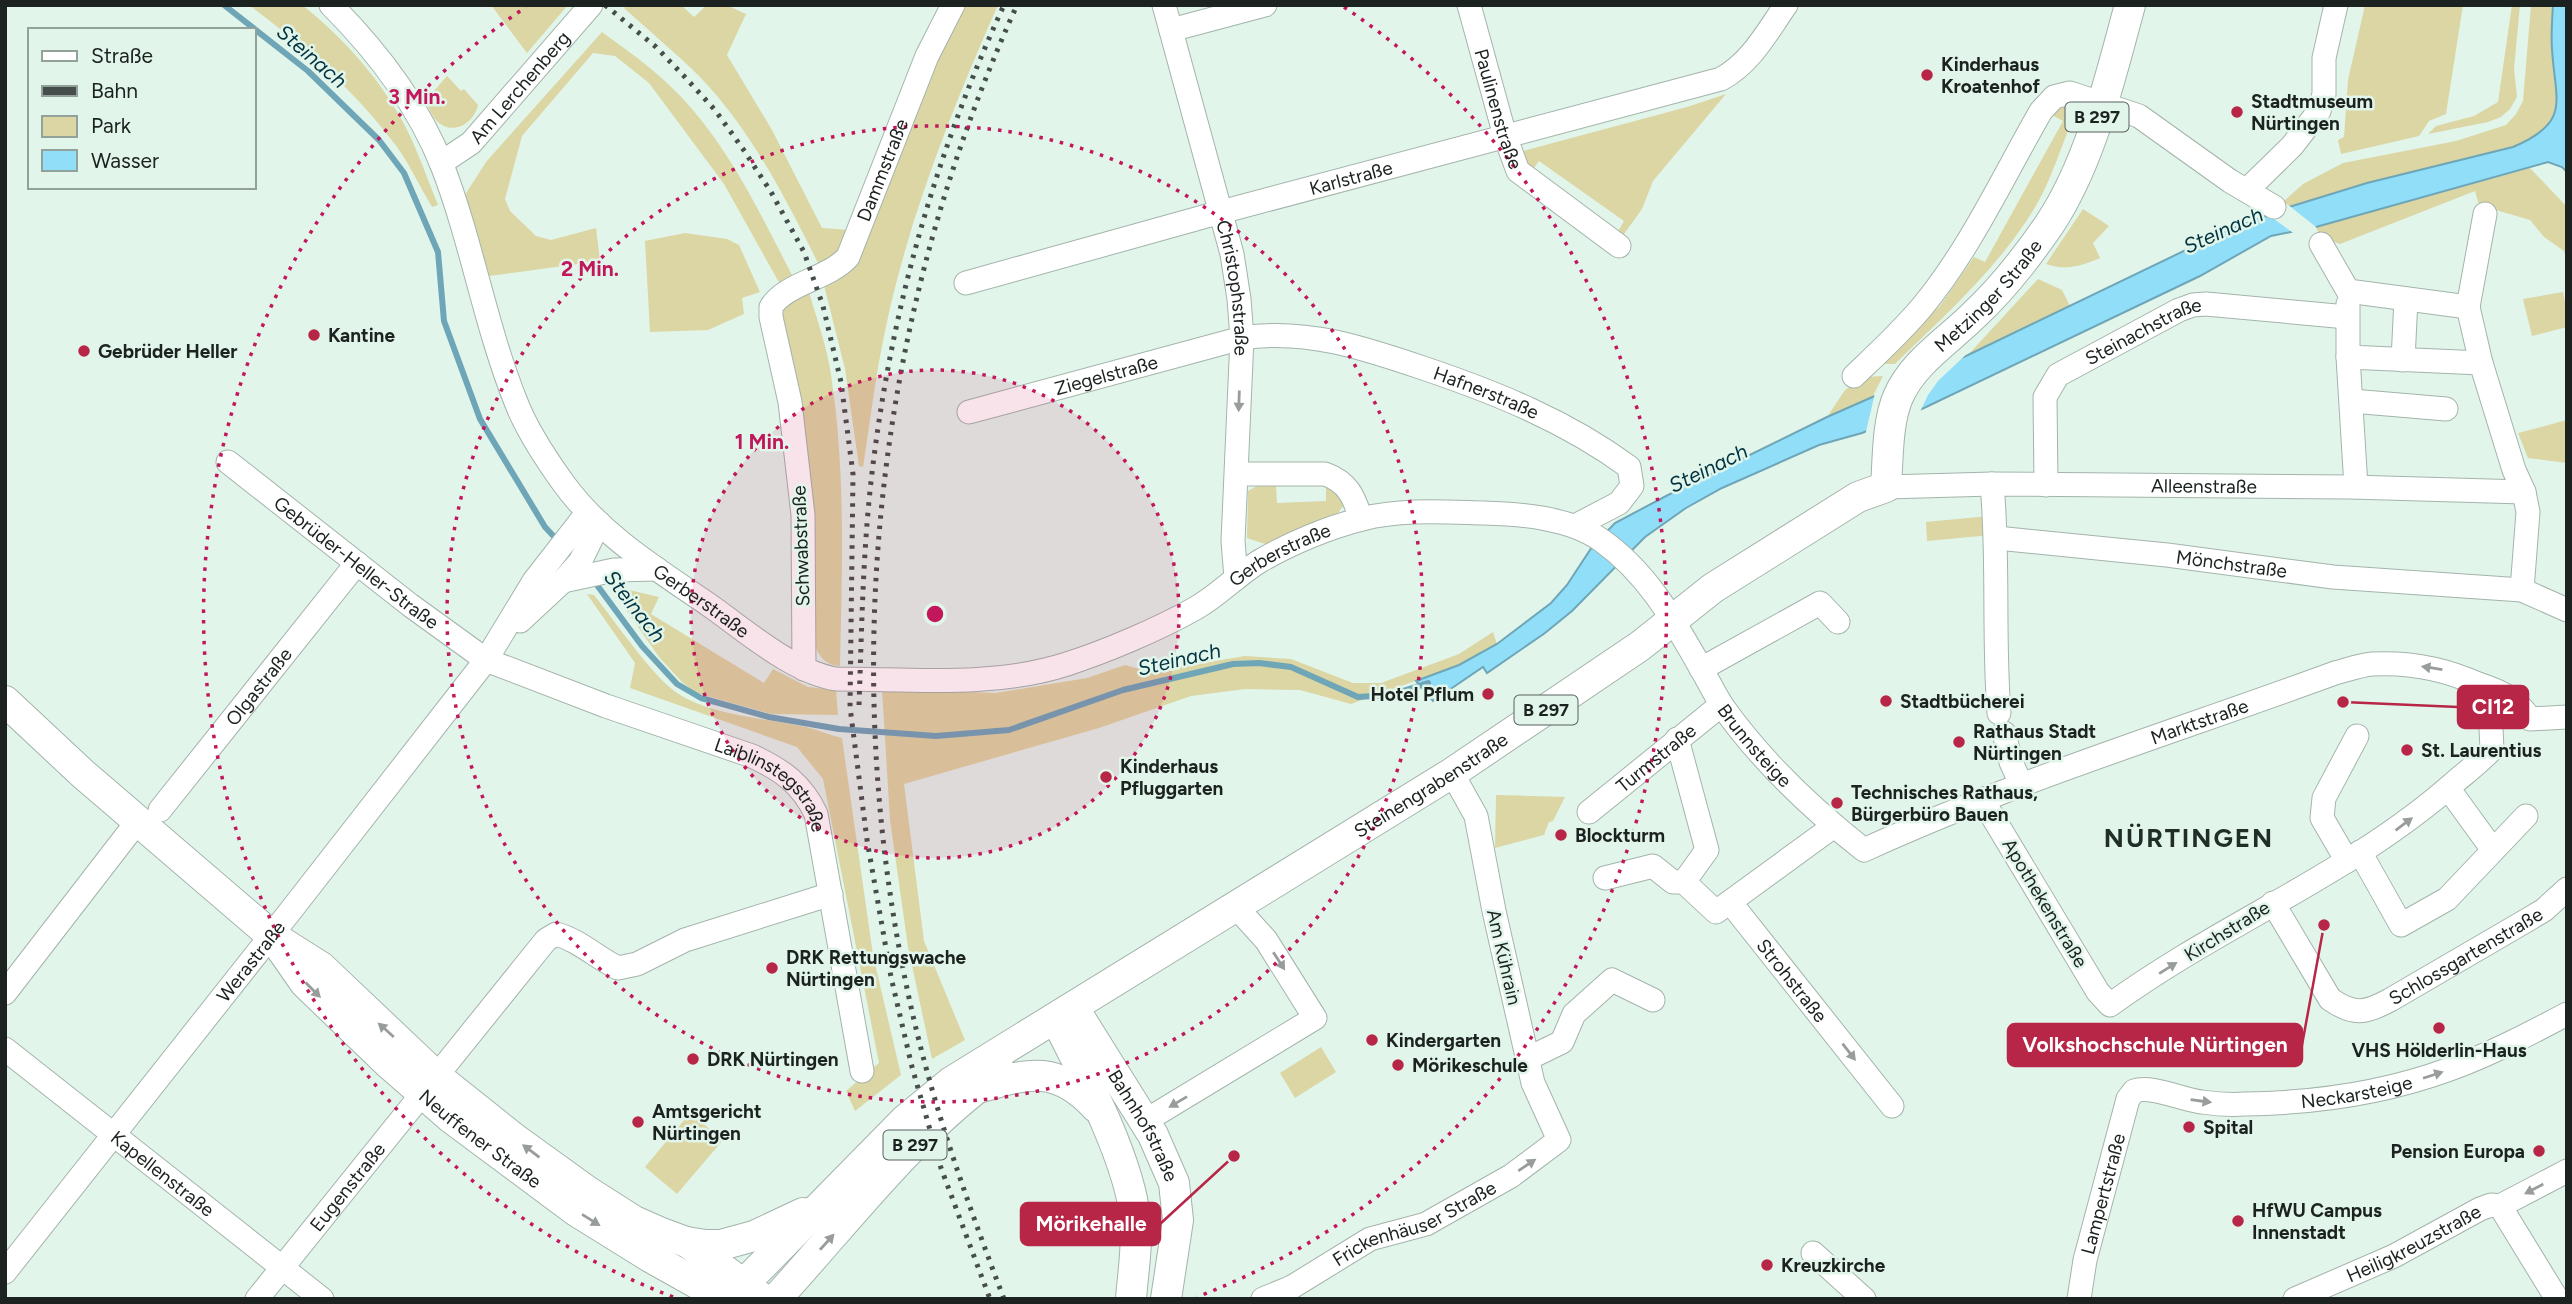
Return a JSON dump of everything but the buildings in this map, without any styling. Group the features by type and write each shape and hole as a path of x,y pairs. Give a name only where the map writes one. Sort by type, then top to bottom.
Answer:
{"main road":[{"name":"Metzinger Straße","path":"1886,487 1889,446 1898,398 1913,372 1975,314 2018,267 2049,224 2079,169 2102,103 2130,5"},
{"name":"Steinengrabenstraße","path":"776,1299 920,1140 975,1090 1068,1020 1237,908 1452,774 1640,646 1713,588 1809,525 1858,497 1886,487"},
{"name":"Neuffener Straße","path":"5,701 148,816 272,936 305,983 429,1084 516,1139 587,1191 634,1221 686,1242 706,1245 736,1242 754,1236 823,1204"},
{"name":"Steinengrabenstraße","path":"740,1295 823,1204 938,1090 1068,1020"},
{"name":"Bahnhofstraße","path":"1068,1020 1098,1109 1117,1151 1135,1216 1132,1291"},
{"name":"Bahnhofstraße","path":"1068,1020 1149,1128 1169,1169 1177,1199 1176,1244 1168,1298"},
{"path":"975,1090 1018,1076 1045,1076 1068,1084 1098,1109"},
{"name":"Neuffener Straße","path":"429,1084 452,1118 556,1196 650,1257 740,1295"},
{"path":"1117,1151 1131,1136 1143,1133 1149,1128"},
{"name":"Neuffener Straße","path":"686,1242 740,1295"},
{"path":"650,1257 681,1299"}],"street":[{"name":"Gerberstraße","path":"331,5 362,36 393,78 427,133 459,213 495,340 517,404 537,443 564,484 593,518 623,546 804,669 822,677 836,679 986,680 1034,673 1104,651 1195,608 1262,560 1328,530 1361,519 1432,512 1535,517 1575,526 1597,537 1627,562 1658,596 1674,619"},
{"name":"Am Lerchenberg","path":"441,163 471,143 591,5"},
{"name":"Dammstraße","path":"775,301 839,267 848,257 922,67 953,5"},
{"name":"Christophstraße","path":"1164,5 1232,254 1239,299 1241,338 1233,541 1236,578"},
{"path":"1171,30 1265,5"},
{"name":"Paulinenstraße","path":"1469,5 1505,136 1518,172 1619,246"},
{"name":"Karlstraße","path":"966,283 1721,79 1734,72 1749,57 1786,5"},
{"path":"2247,190 2292,146 2319,111 2323,94 2324,58 2336,5"},
{"name":"Metzinger Straße","path":"1854,376 1900,331 1950,270 2041,111 2054,97 2070,93 2139,116 2274,207"},
{"path":"2485,214 2468,307 2481,363 2514,470 2524,492 2528,512 2522,590"},
{"path":"2321,244 2348,291 2348,357 2353,401 2356,487"},
{"path":"2348,291 2468,307"},
{"path":"2403,360 2406,299"},
{"name":"Schwabstraße","path":"775,301 771,307 771,317 790,402 803,515 804,669"},
{"name":"Steinachstraße","path":"2046,485 2045,397 2058,375 2127,336 2193,305 2347,317"},
{"name":"Hafnerstraße","path":"1241,338 1266,334 1303,335 1370,350 1531,408 1596,443 1629,467 1632,486 1619,503 1575,526"},
{"name":"Ziegelstraße","path":"969,412 1241,338"},
{"path":"2348,357 2481,363"},
{"path":"2353,401 2446,409"},
{"name":"Gebrüder-Heller-Straße","path":"228,462 357,563 490,654"},
{"path":"1237,474 1325,474 1336,478 1355,498 1361,519"},
{"path":"1992,484 1997,538 1996,679 2001,723 2011,762 2021,784"},
{"name":"Alleenstraße","path":"1886,487 1992,484 2356,487 2524,492"},
{"name":"Werastraße","path":"5,1272 272,936 490,654 536,605 564,581 593,518"},
{"name":"Mönchstraße","path":"1997,538 2167,555 2333,577 2522,590 2567,611"},
{"name":"Werastraße","path":"490,654 508,621 547,564 581,540"},
{"name":"Olgastraße","path":"5,993 357,563"},
{"name":"Werastraße","path":"564,581 614,570 657,569"},
{"path":"1701,669 1820,603 1838,622"},
{"name":"Brunnsteige","path":"1674,619 1721,705 1752,744 1798,794 1864,850"},
{"name":"Laiblinstegstraße","path":"490,654 606,706 752,756 775,766 793,779 808,797 816,814 862,1071"},
{"name":"Marktstraße","path":"1864,850 1933,818 2021,784 2335,673 2371,664 2451,671 2500,691 2522,707 2530,719 2567,717"},
{"name":"Kirchstraße","path":"2110,1005 2273,903 2354,857 2400,827 2448,788 2492,749 2490,709 2478,684"},
{"name":"Turmstraße","path":"1589,812 1721,705"},
{"path":"2357,736 2324,798 2322,818 2354,857 2402,925 2447,899 2526,816"},
{"path":"1677,739 1707,850 1684,882"},
{"name":"Am Kührain","path":"1452,774 1476,816 1499,934 1533,1083 1559,1140"},
{"path":"2448,788 2493,850"},
{"name":"Apothekenstraße","path":"1982,799 2098,992 2110,1005"},
{"path":"1605,878 1653,866 1673,882 1684,882 1716,912 1834,826"},
{"name":"Schlossgartenstraße","path":"2273,903 2330,999 2343,1008 2358,1012 2374,1009 2529,919 2544,910 2567,888"},
{"name":"Neuffener Straße","path":"429,1084 546,940 556,934 570,938 602,961 618,968 637,964 685,940 831,894"},
{"name":"Strohstraße","path":"1730,902 1892,1106"},
{"path":"1149,1128 1315,1018 1266,940 1237,908"},
{"path":"1527,1059 1562,1042 1574,1014 1612,979 1653,1000"},
{"name":"Neckarsteige","path":"2134,1091 2146,1090 2201,1102 2241,1104 2285,1103 2343,1096 2413,1081 2451,1069 2507,1045 2567,1014"},
{"name":"Kapellenstraße","path":"5,1049 322,1299"},
{"name":"Eugenstraße","path":"257,1299 429,1084"},
{"name":"Lampertstraße","path":"2079,1299 2085,1260 2124,1113 2134,1091"},
{"name":"Frickenhäuser Straße","path":"1263,1299 1292,1287 1370,1239 1426,1224 1521,1169 1559,1140"},
{"name":"Heiligkreuzstraße","path":"2295,1299 2394,1256 2480,1209 2491,1205 2500,1206 2567,1171"},
{"path":"2500,1206 2557,1299"},
{"path":"1813,1253 1864,1299"},
{"path":"1132,1291 1168,1298"}],"green space":[{"path":"249,5 302,5 341,40 377,81 396,110 414,144 438,205 432,207 396,146 359,101 306,50"},
{"path":"491,5 568,5 527,53"},
{"path":"627,5 681,5 694,17 707,5 726,5 746,14 727,55 772,130 822,228 850,230 838,259 820,267 781,192 736,120 700,77 624,8"},
{"path":"964,5 998,5 947,126 905,251 881,352 863,467 859,466 845,369 824,285"},
{"path":"2365,5 2463,5 2446,114 2429,121 2419,136 2341,154 2338,140 2344,137 2348,80"},
{"path":"2512,5 2520,5 2514,69 2517,97 2510,109 2501,117 2488,122 2428,134 2436,126 2474,116 2498,102"},
{"path":"2531,5 2553,5 2552,44 2557,96 2552,119 2532,138 2513,147 2367,183 2289,207 2284,201 2303,184 2343,163 2456,141 2506,125 2523,101"},
{"path":"602,32 661,77 707,128 748,191 794,279 781,286 724,184 649,83 615,56 593,53 522,136 505,199 510,211 536,236 551,240 596,228 600,261 489,276 463,198 486,162"},
{"path":"447,76 461,91 464,89 478,105 470,120 460,127 448,127 439,123 425,101"},
{"path":"1726,94 1653,181 1642,209 1620,236 1617,233 1624,221 1539,161 1531,172 1519,152 1687,107"},
{"path":"2063,104 2076,111 2046,187 2020,231 1969,291 1895,364 1877,364 1940,306 1974,257 1985,262 2063,121 2052,115"},
{"path":"2530,168 2567,207 2567,265 2564,251 2544,237 2530,220 2479,205 2475,191 2340,244 2321,238 2316,227"},
{"path":"2083,209 2109,226 2093,243 2100,258 2073,267 2046,264"},
{"path":"685,233 727,239 739,245 760,292 742,298 744,314 708,330 650,332 645,241"},
{"path":"2038,279 2062,290 2070,306 1968,355"},
{"path":"809,292 829,365 836,411 842,520 840,666 823,659 813,639 814,525 781,311 786,302"},
{"path":"2563,292 2567,327 2532,336 2523,299"},
{"path":"1883,376 1872,398 1827,417 1845,390 1865,377"},
{"path":"2567,420 2567,463 2528,458 2518,433"},
{"path":"1326,483 1343,497 1343,506 1338,513 1268,545 1247,538 1248,491 1257,486 1276,484 1277,503 1326,501"},
{"path":"1989,516 1991,535 1927,541 1926,522"},
{"path":"625,589 659,597 651,614 764,683 773,669 808,687 836,690 838,715 771,714 696,693 659,657 613,591"},
{"path":"587,594 594,595 667,685 691,701 706,707 806,727 842,738 873,955 901,1075 855,1111 846,1091 879,1063 823,779 797,747 630,688 635,663"},
{"path":"1493,632 1497,644 1459,665 1351,704 1300,690 1245,689 1191,696 1099,728 904,784 924,941 965,1040 932,1059 908,947 890,820 882,689 996,693 1087,678 1125,665 1150,672 1245,656 1291,659 1353,683 1381,683 1459,654"},
{"path":"1496,795 1565,797 1544,835 1495,848"},
{"path":"1321,1047 1336,1072 1295,1098 1280,1073"},
{"path":"690,1113 723,1140 677,1194 645,1167"}],"water":[{"path":"2553,5 2567,5 2567,172 2548,162 2316,227 2271,236 2200,276 1924,408 1862,433 1819,445 1722,488 1686,508 1645,537 1572,611 1487,673 1483,667 1433,701 1416,681 1459,665 1497,644 1551,603 1567,585 1592,547 1615,523 1827,417 1968,355 2219,234 2289,207 2367,183 2513,147 2532,138 2552,119 2556,108 2552,44"}],"pier":[{"path":"2287,204 2317,230 2296,235 2270,216 2276,209"},
{"path":"1972,349 1938,381 1919,414 1865,436 1875,393"}],"waterway":[{"name":"Steinach","path":"224,5 253,28"},
{"name":"Steinach","path":"256,30 308,71 379,140 404,173 438,252 444,321 480,419 545,527 559,542"},
{"name":"Steinach","path":"594,581 642,646 677,684 701,698 769,717 839,729 936,736 1009,730 1123,690 1233,664 1259,663 1291,667 1358,697 1390,695 1428,683"}],"railway":[{"path":"605,5 656,47 715,110 771,192 804,252 823,306 841,382 853,474 850,707 867,840 891,977 912,1067 941,1168 990,1299"},
{"path":"859,705 867,519 893,340 939,169 980,59 1004,5"},
{"path":"1004,1299 950,1148 908,993 887,868 875,742 874,616 883,490 902,365 931,243 969,122 1017,5"}],"place":[{"name":"Kinderhaus Kroatenhof","path":"1927,75"},
{"name":"Stadtmuseum Nürtingen","path":"2237,112"},
{"name":"Kantine","path":"314,335"},
{"name":"Gebrüder Heller","path":"84,351"},
{"name":"Hotel Pflum","path":"1488,694"},
{"name":"Stadtbücherei","path":"1886,701"},
{"name":"CI12","path":"2343,702"},
{"name":"Rathaus Stadt Nürtingen","path":"1959,742"},
{"name":"St. Laurentius","path":"2407,750"},
{"name":"Kinderhaus Pfluggarten","path":"1106,777"},
{"name":"Technisches Rathaus, Bürgerbüro Bauen","path":"1837,803"},
{"name":"Blockturm","path":"1561,835"},
{"name":"Volkshochschule Nürtingen","path":"2324,925"},
{"name":"DRK Rettungswache Nürtingen","path":"772,968"},
{"name":"VHS Hölderlin-Haus","path":"2439,1028"},
{"name":"Kindergarten","path":"1372,1040"},
{"name":"DRK Nürtingen","path":"693,1059"},
{"name":"Mörikeschule","path":"1398,1065"},
{"name":"Amtsgericht Nürtingen","path":"638,1122"},
{"name":"Spital","path":"2189,1127"},
{"name":"Pension Europa","path":"2539,1151"},
{"name":"Mörikehalle","path":"1234,1156"},
{"name":"HfWU Campus Innenstadt","path":"2238,1221"},
{"name":"Kreuzkirche","path":"1767,1265"}],"district":[{"name":"NÜRTINGEN","path":"2189,838"}]}
